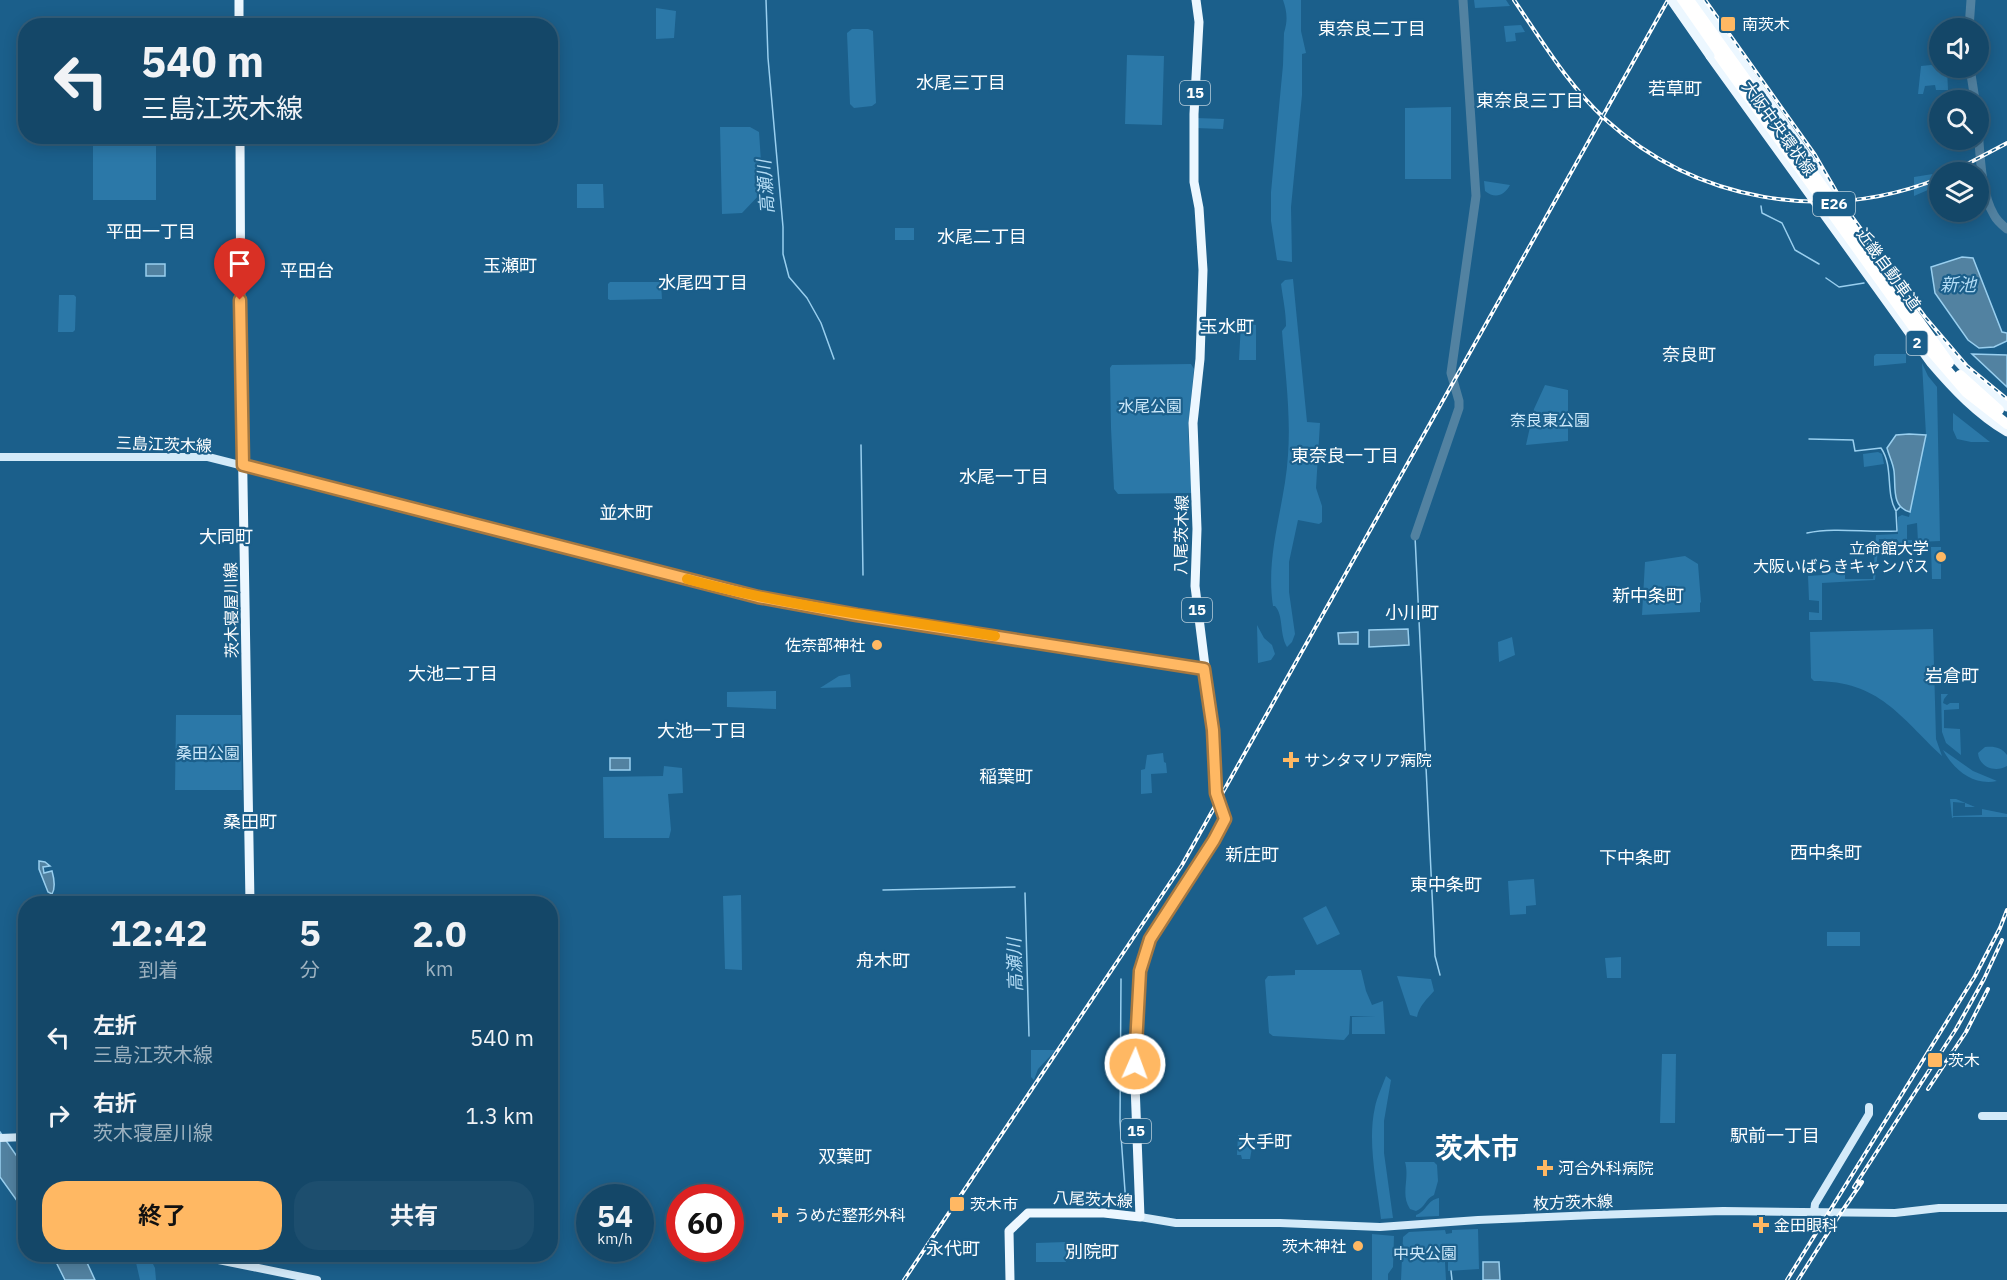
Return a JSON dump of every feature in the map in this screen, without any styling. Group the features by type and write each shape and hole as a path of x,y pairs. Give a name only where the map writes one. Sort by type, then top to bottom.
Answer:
{"highway":[{"name":"近畿自動車道","path":"1679,0 1929,349 1966,392 2007,424"},
{"name":"近畿自動車道","path":"1689,0 1947,361 1972,387 2007,416"}],"main road":[{"path":"239,0 239,18"},
{"name":"八尾茨木線","path":"1010,1280 1009,1231 1028,1213 1104,1213 1140,1217 1135,1084 1140,971 1150,939 1214,840 1225,819 1216,793 1213,730 1195,586 1197,529 1193,423 1200,359 1203,270 1199,208 1194,182 1194,114 1199,22 1196,0"},
{"name":"大阪中央環状線","path":"1671,0 1931,363 1957,393 2007,432"},
{"name":"大阪中央環状線","path":"1698,0 1922,319 1962,368 2007,407"},
{"name":"茨木寝屋川線","path":"240,144 250,896"},
{"path":"1931,363 1934,374 1956,399 1983,422 2007,438"},
{"path":"1962,368 2007,401"},
{"name":"三島江茨木線","path":"0,457 195,456 243,465 758,597 857,615 1204,669"},
{"path":"1814,1212 1815,1204 1869,1113 1869,1107"},
{"path":"1982,1116 2007,1116"},
{"path":"0,1138 18,1137"},
{"name":"枚方茨木線","path":"1140,1217 1176,1223 1280,1223 1383,1227 1467,1220 1716,1211 1895,1213 1939,1208 2007,1208"},
{"path":"228,1262 317,1280"}],"green space":[{"path":"1283,0 1301,0 1301,31 1306,53 1302,54 1302,95 1291,207 1292,262 1277,260 1271,221 1271,192 1286,20"},
{"path":"1474,0 1506,0 1510,6 1475,8"},
{"path":"656,8 676,11 674,38 656,39"},
{"path":"1521,25 1525,32 1515,33 1516,41 1506,42 1504,26"},
{"path":"852,29 873,31 876,103 872,106 854,108 850,104 847,33"},
{"path":"1127,55 1164,56 1162,125 1125,124"},
{"path":"1929,65 1929,78 1947,78 1948,90 1936,90 1935,85 1925,86 1923,94 1918,94 1921,66"},
{"path":"1451,107 1451,179 1405,179 1405,108"},
{"path":"1196,118 1224,119 1223,129 1195,128"},
{"path":"720,127 750,127 759,132 763,191 742,213 722,214"},
{"path":"93,144 156,144 156,200 93,200"},
{"path":"1929,175 1929,189 1914,196 1914,177"},
{"path":"1484,181 1510,185 1505,192 1496,196 1485,191"},
{"path":"577,184 603,184 604,208 577,208"},
{"path":"895,228 914,228 914,240 895,240"},
{"path":"1293,279 1307,422 1320,423 1316,488 1322,506 1322,522 1319,524 1298,520 1289,562 1289,592 1295,634 1287,647 1280,615 1273,606 1271,587 1273,549 1286,474 1289,440 1282,331 1286,326 1286,321 1281,284 1285,280"},
{"path":"610,282 659,282 662,299 610,300 608,299 608,284"},
{"path":"59,295 76,297 75,330 73,332 58,332"},
{"path":"1241,323 1256,325 1256,360 1239,360"},
{"path":"1876,354 1906,354 1906,363 1874,366"},
{"path":"1922,363 1928,376 1937,387 1940,541 1918,542 1917,523 1907,525 1907,540 1912,540 1912,543 1898,543 1897,539 1879,539 1875,580 1822,583 1822,620 1809,620 1809,612 1819,613 1819,601 1809,600 1808,576 1845,572 1845,579 1873,579 1876,535 1898,534 1898,517 1902,515 1909,517 1926,435"},
{"name":"水尾公園","path":"1191,364 1194,369 1188,429 1192,493 1118,494 1114,489 1110,368 1112,365"},
{"name":"奈良東公園","path":"1545,385 1568,390 1568,441 1526,445 1534,409"},
{"path":"1953,413 1990,442 1957,439 1953,430"},
{"path":"1878,452 1882,454 1884,464 1864,467 1863,454"},
{"path":"1931,547 1941,547 1941,579 1932,579"},
{"path":"1685,556 1698,564 1700,612 1642,615 1645,562"},
{"path":"1257,625 1264,638 1272,645 1275,654 1271,660 1258,663"},
{"path":"1933,629 1936,739 1942,756 1900,715 1872,694 1856,687 1814,681 1811,678 1810,632"},
{"path":"1512,637 1515,655 1499,662 1498,642"},
{"path":"850,674 851,687 820,688 839,676"},
{"path":"776,691 776,709 727,707 727,692"},
{"path":"1941,694 1948,694 1943,703 1947,705 1959,703 1959,709 1944,710 1944,728 1960,729 1961,755 1946,743 1942,732"},
{"name":"桑田公園","path":"176,715 241,715 242,790 175,790"},
{"path":"1985,747 2002,750 2007,755 2007,766 1993,769 1984,765 1978,753"},
{"path":"1943,750 1973,771 1997,781 1980,781 1965,775"},
{"path":"1163,753 1167,773 1151,774 1152,793 1141,794 1141,770 1145,769 1147,755"},
{"path":"664,766 682,768 683,793 668,794 671,830 669,838 604,838 603,777 663,776"},
{"path":"1950,799 1956,799 1975,807 1965,807 1965,803 1953,802 1953,816 1982,815 1982,809 2007,814 2007,817 1952,818"},
{"path":"1534,879 1536,905 1526,906 1526,914 1510,915 1508,881"},
{"path":"741,895 742,970 725,969 723,896"},
{"path":"1326,906 1340,934 1317,945 1303,918"},
{"path":"1827,932 1860,932 1860,946 1827,946"},
{"path":"1621,957 1621,978 1607,978 1605,958"},
{"path":"1295,970 1361,970 1372,1005 1383,1001 1385,1034 1352,1034 1352,1017 1376,1017 1350,1016 1349,1034 1344,1040 1273,1036 1269,1033 1265,980 1268,976 1295,975"},
{"path":"1397,976 1431,979 1434,991 1421,1006 1417,1017 1410,1015"},
{"path":"1031,1050 1056,1050 1038,1069 1034,1080 1031,1077"},
{"path":"1662,1054 1676,1054 1675,1123 1660,1123"},
{"path":"1386,1076 1391,1080 1384,1121 1384,1153 1393,1218 1381,1219 1372,1134 1376,1103"},
{"path":"1238,1135 1254,1136 1250,1159 1242,1159 1241,1155 1237,1155"},
{"path":"1405,1162 1434,1162 1437,1165 1438,1181 1434,1195 1416,1211 1410,1209 1407,1203"},
{"path":"1439,1198 1439,1216 1416,1217 1432,1201"},
{"name":"中央公園","path":"1478,1229 1479,1269 1448,1271 1448,1262 1445,1262 1446,1280 1401,1280 1403,1237 1409,1232 1445,1230 1446,1234 1452,1233 1452,1230"},
{"path":"1372,1234 1394,1236 1393,1267 1388,1274 1388,1280 1372,1280"},
{"path":"1066,1242 1066,1262 1036,1262 1036,1243"},
{"path":"136,1262 152,1262 156,1280 140,1280"}],"water":[{"name":"新池","path":"1962,257 1973,258 2002,332 2007,333 2007,341 1994,347 1979,348 1968,340 1935,293 1931,267"},
{"path":"146,264 165,264 165,276 146,276"},
{"path":"1972,354 2007,355 2007,387"},
{"path":"1896,435 1926,435 1910,512 1900,506 1897,501 1893,468 1887,448"},
{"path":"1408,629 1409,645 1369,647 1369,630"},
{"path":"1358,632 1358,644 1339,644 1338,633"},
{"path":"610,758 630,758 630,770 610,770"},
{"path":"39,861 50,866 43,867 44,873 52,871 54,885 52,894 48,892 39,869"},
{"path":"0,1132 18,1158 18,1202 0,1177"},
{"path":"56,1262 87,1262 95,1280 65,1280"},
{"path":"1483,1262 1499,1262 1500,1280 1483,1280"}],"waterway":[{"name":"高瀬川","path":"766,0 768,58 783,227 783,254 789,277 807,298 821,323 834,359"},
{"path":"1415,536 1459,408 1451,373 1476,196 1463,0"},
{"path":"1970,18 1971,0"},
{"path":"1972,78 1973,90"},
{"path":"1980,150 1986,196 1995,217 2007,229"},
{"path":"1761,206 1762,213 1782,223 1795,250 1819,264"},
{"path":"1826,278 1839,287 1864,283"},
{"path":"1809,439 1853,440 1855,451 1881,448 1887,463 1893,504 1896,511 1900,507"},
{"name":"高瀬川","path":"861,445 863,575"},
{"path":"1807,533 1830,530 1897,531 1896,512"},
{"path":"1415,536 1435,956 1440,975"},
{"name":"高瀬川","path":"883,890 1015,887"},
{"name":"高瀬川","path":"1025,893 1029,1036"},
{"path":"1121,979 1120,1122 1126,1205"},
{"path":"1451,1271 1452,1280"}],"railway":[{"path":"1514,0 1556,62 1592,106 1641,147 1680,170 1721,186 1764,197 1808,201 1852,200 1897,192 1929,182"},
{"path":"904,1280 1182,865 1668,0"},
{"path":"1705,0 1815,155 1847,210 1925,317 1967,366 2007,399"},
{"path":"1971,162 2007,143"},
{"path":"1787,1280 1975,976 2007,910"},
{"path":"1854,1187 1956,1029 1984,979 2002,940"},
{"path":"1928,1089 1966,1032 1988,989"},
{"path":"1798,1280 1862,1182"}],"slow traffic":[{"path":"687,579 758,597 812,607 995,636"}],"place":[{"name":"南茨木","path":"1728,24"},
{"name":"立命館大学 大阪いばらきキャンパス","path":"1941,557"},
{"name":"佐奈部神社","path":"877,645"},
{"name":"サンタマリア病院","path":"1291,760"},
{"name":"茨木","path":"1935,1060"},
{"name":"河合外科病院","path":"1545,1168"},
{"name":"茨木市","path":"957,1204"},
{"name":"うめだ整形外科","path":"780,1215"},
{"name":"金田眼科","path":"1761,1225"},
{"name":"茨木神社","path":"1358,1246"}],"district":[{"name":"東奈良二丁目","path":"1372,29"},
{"name":"水尾三丁目","path":"961,83"},
{"name":"若草町","path":"1675,89"},
{"name":"東奈良三丁目","path":"1530,101"},
{"name":"平田一丁目","path":"151,232"},
{"name":"水尾二丁目","path":"982,237"},
{"name":"玉瀬町","path":"510,266"},
{"name":"平田台","path":"307,271"},
{"name":"水尾四丁目","path":"703,283"},
{"name":"玉水町","path":"1227,327"},
{"name":"奈良町","path":"1689,355"},
{"name":"東奈良一丁目","path":"1345,456"},
{"name":"水尾一丁目","path":"1004,477"},
{"name":"並木町","path":"626,513"},
{"name":"大同町","path":"226,537"},
{"name":"新中条町","path":"1648,596"},
{"name":"小川町","path":"1412,613"},
{"name":"大池二丁目","path":"453,674"},
{"name":"岩倉町","path":"1952,676"},
{"name":"大池一丁目","path":"702,731"},
{"name":"稲葉町","path":"1006,777"},
{"name":"桑田町","path":"250,822"},
{"name":"西中条町","path":"1826,853"},
{"name":"新庄町","path":"1252,855"},
{"name":"下中条町","path":"1635,858"},
{"name":"東中条町","path":"1446,885"},
{"name":"舟木町","path":"883,961"},
{"name":"駅前一丁目","path":"1775,1136"},
{"name":"大手町","path":"1265,1142"},
{"name":"茨木市","path":"1477,1148"},
{"name":"双葉町","path":"845,1157"},
{"name":"永代町","path":"953,1249"},
{"name":"別院町","path":"1092,1252"}],"route":[{"path":"240,300 243,465 758,597 857,615 1204,669 1213,730 1216,793 1225,819 1214,840 1150,939 1140,971 1135,1064"}]}
